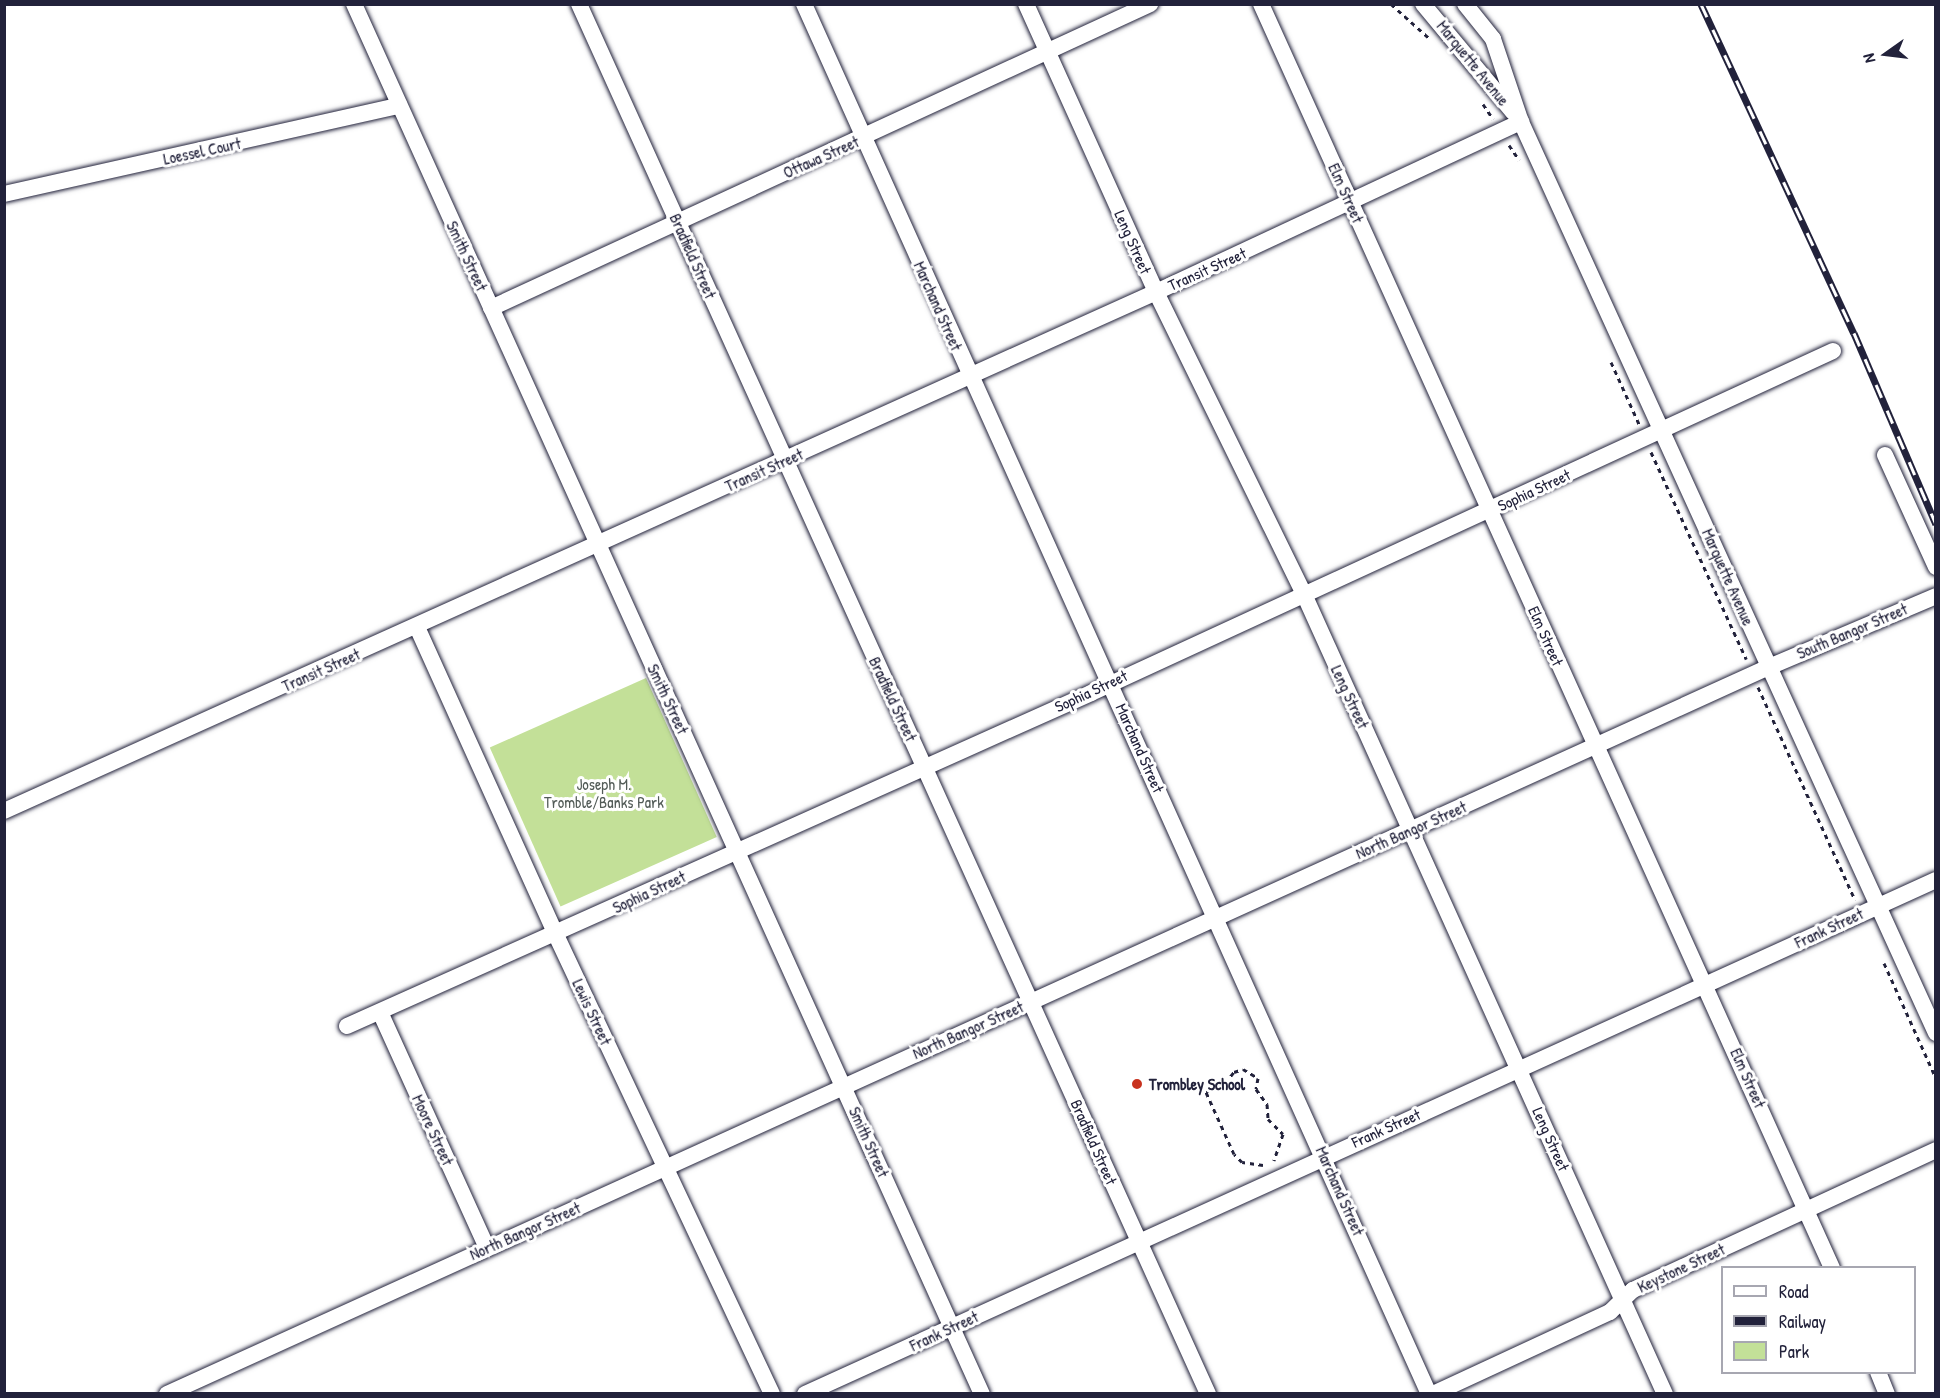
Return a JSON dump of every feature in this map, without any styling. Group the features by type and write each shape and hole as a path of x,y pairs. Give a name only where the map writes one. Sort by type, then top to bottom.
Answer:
{"street":[{"name":"Smith Street","path":"354,4 982,1394"},
{"name":"Bradfield Street","path":"579,4 1208,1394"},
{"name":"Marchand Street","path":"804,4 1431,1394"},
{"name":"Leng Street","path":"1026,4 1156,292 1303,592 1665,1394"},
{"name":"Ottawa Street","path":"491,308 678,220 1049,54 1150,4"},
{"name":"Elm Street","path":"1261,4 1831,1266"},
{"name":"Marquette Avenue","path":"1423,4 1466,51 1521,122"},
{"name":"Marquette Avenue","path":"1465,4 1493,39 1521,122 1769,667 1869,910 1935,1033"},
{"name":"Loessel Court","path":"4,194 399,106"},
{"name":"Transit Street","path":"4,811 784,461 1351,203 1521,122"},
{"name":"Sophia Street","path":"347,1026 556,935 1303,592 1645,439 1662,429 1833,351"},
{"path":"1886,455 1935,567"},
{"name":"South Bangor Street","path":"1769,667 1935,596"},
{"name":"Lewis Street","path":"417,627 556,935 772,1394"},
{"name":"North Bangor Street","path":"167,1394 1769,667"},
{"name":"Frank Street","path":"805,1394 1935,880"},
{"name":"Moore Street","path":"380,1012 487,1248"},
{"name":"Keystone Street","path":"1431,1394 1610,1312 1633,1290 1935,1150"},
{"path":"1879,1374 1887,1394"}],"path":[{"path":"1391,4 1433,42"},
{"path":"1478,97 1522,168"},
{"path":"1610,360 1753,675 1869,910"},
{"path":"1883,960 1935,1078"},
{"path":"1263,1165 1242,1162 1234,1154 1206,1092 1225,1083 1234,1072 1243,1069 1258,1078 1256,1089 1267,1104 1268,1119 1283,1134 1274,1160"}],"green space":[{"name":"Joseph M. Tromble/Banks Park","path":"646,678 717,837 561,907 490,748"}],"railway":[{"path":"1701,4 1854,333 1936,524"}],"place":[{"name":"Trombley School","path":"1137,1084"}]}
